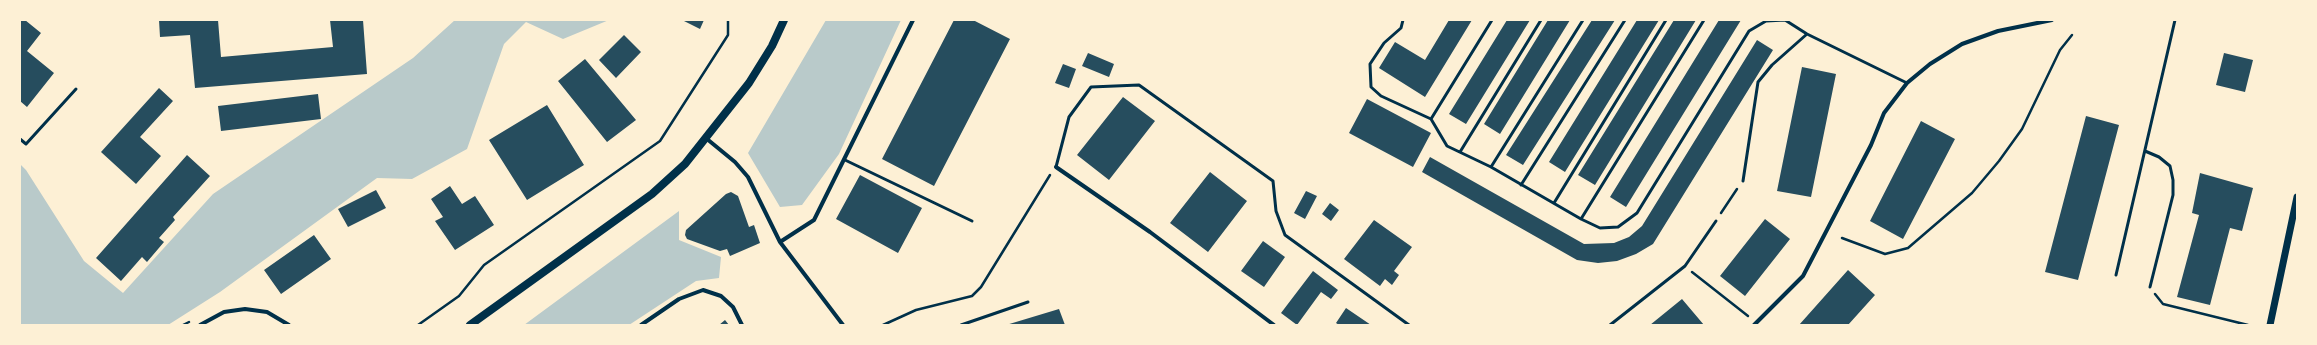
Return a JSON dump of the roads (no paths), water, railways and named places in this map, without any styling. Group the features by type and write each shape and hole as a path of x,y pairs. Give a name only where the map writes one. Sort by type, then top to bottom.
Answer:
{"main road":[{"path":"470,325 652,194 685,164 707,139 749,83 772,46 784,20"}],"street":[{"path":"780,242 814,220 913,20"},
{"path":"1755,324 1803,276 1871,145 1884,113 1907,83 1930,64 1962,44 1998,31 2052,20"},
{"path":"707,139 734,162 748,177 780,242 843,325"},
{"path":"1056,166 1150,232 1274,325"},
{"path":"2270,325 2297,197"},
{"path":"641,325 679,299 703,290 721,296 733,308 742,325"},
{"path":"200,325 224,312 244,309 267,312 289,325"}],"lane":[{"path":"1404,20 1401,28 1384,43 1370,64 1371,87 1381,96 1431,119 1447,146 1491,166 1521,185 1600,228 1618,227 1637,213 1749,31 1766,21 1785,20 1807,34 1907,83"},
{"path":"1431,119 1492,20"},
{"path":"1460,152 1541,20"},
{"path":"1491,166 1583,20"},
{"path":"1521,185 1625,20"},
{"path":"1554,203 1666,20"},
{"path":"1581,219 1704,20"},
{"path":"2116,275 2175,20"},
{"path":"1743,181 1758,82 1772,65 1807,34"},
{"path":"1056,166 1069,117 1091,87 1139,85 1273,181 1276,212 1286,234 1409,325"},
{"path":"20,139 26,144 76,89"},
{"path":"2145,151 2159,157 2170,166 2173,180 2172,195 2150,287"},
{"path":"845,160 972,221"},
{"path":"1610,325 1685,266 1716,221"},
{"path":"962,325 1028,302"}]}
